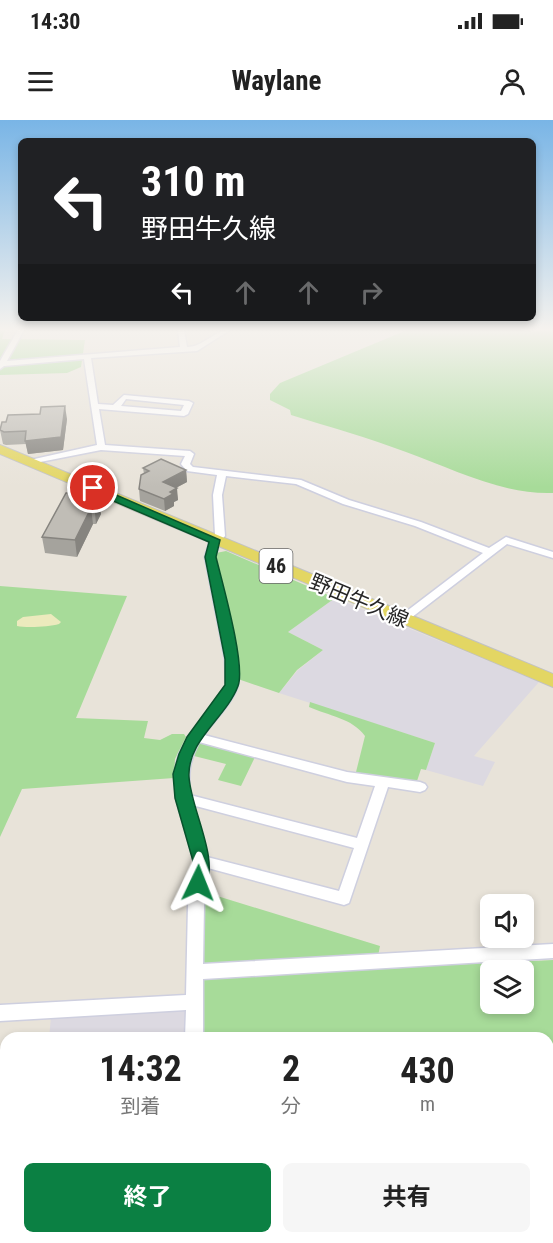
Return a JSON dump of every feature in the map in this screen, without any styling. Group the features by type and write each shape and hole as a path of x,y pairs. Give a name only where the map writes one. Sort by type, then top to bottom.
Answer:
{"main road":[{"name":"野田牛久線","path":"0,449 553,681"}],"street":[{"path":"91,382 101,447"},
{"path":"94,406 114,408 184,414 189,403 124,397 114,408"},
{"path":"33,462 101,447 190,454 185,464 190,469 298,482 346,502 418,524 491,552"},
{"path":"194,1032 196,905 201,861 183,798 181,774 186,754 195,737 223,701 232,685 231,659 210,557 215,540 220,536 221,519 217,483 223,472"},
{"path":"403,619 506,540 553,555"},
{"path":"195,737 347,777 420,787"},
{"path":"201,861 344,898 383,781"},
{"path":"183,798 361,844"},
{"path":"196,972 553,951"},
{"path":"0,1013 193,1002"}],"shaded area":[{"path":"335,598 539,682 474,756 495,762 483,786 426,770 435,743 279,693 298,670 323,650 288,632"},
{"path":"187,1007 188,1032 50,1032 51,1017"}],"green space":[{"path":"553,382 553,493 516,490 478,480 378,442 291,415 290,410 270,400 270,394 280,383"},
{"path":"226,551 335,598 288,632 323,650 297,670 279,693 238,679 215,559 216,553"},
{"path":"0,586 127,596 76,718 148,721 144,738 160,740 172,734 184,734 186,737 175,759 174,778 22,789 0,837"},
{"path":"310,702 435,743 426,770 421,769 416,784 355,776 365,736 347,721 309,707"},
{"path":"203,743 255,757 241,786 218,780 226,764 194,756 198,744"},
{"path":"201,891 380,946 377,961 201,970"},
{"path":"553,960 553,1032 203,1032 201,977 480,964 480,1014 534,1014 534,961"}],"sand":[{"path":"51,614 61,622 59,624 17,626 17,621 23,617"}],"building":[{"path":"65,406 61,437 25,441 26,431 4,432 0,430 2,422 6,422 8,415 40,414 41,407"},
{"path":"161,459 186,470 163,482 177,488 170,492 173,494 164,499 139,489 141,475 149,471 143,468"},
{"path":"75,483 97,484 93,491 100,491 94,508 91,508 75,540 42,537 66,493 69,493"}],"route":[{"path":"93,488 215,540 210,557 231,659 232,685 223,701 195,737 186,754 181,774 183,798 197,839 201,861 198,883"}]}
